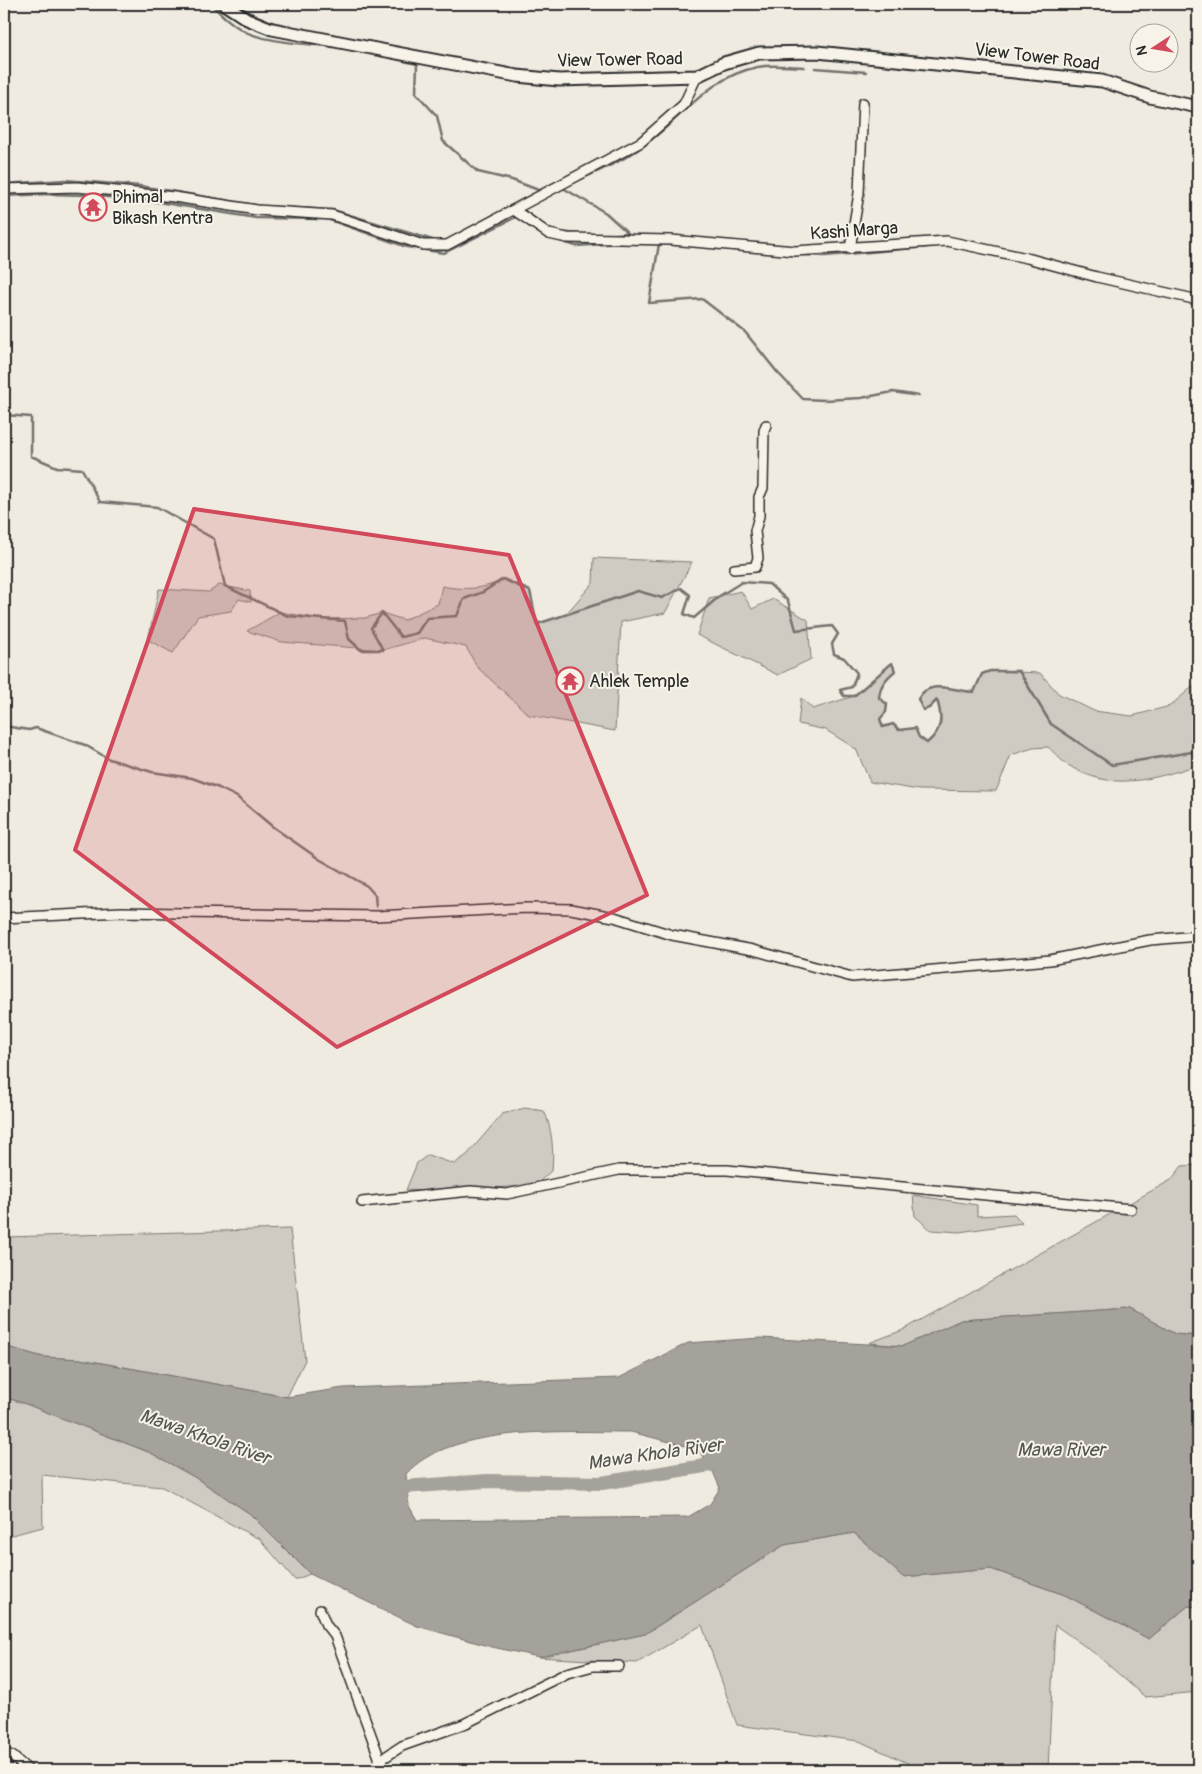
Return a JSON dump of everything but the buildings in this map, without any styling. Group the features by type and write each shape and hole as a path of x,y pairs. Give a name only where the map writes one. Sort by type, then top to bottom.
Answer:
{"street":[{"name":"View Tower Road","path":"224,4 247,19 280,31 517,76 559,80 697,76 724,63 759,53 816,52 1102,81 1198,108"},
{"path":"4,190 77,187 174,196 257,210 332,215 423,245 446,245 641,142 684,104 697,76"},
{"path":"850,248 860,184 863,104"},
{"name":"Kashi Marga","path":"514,210 549,234 567,238 670,240 795,251 947,241 1027,258 1097,277 1198,300"},
{"path":"734,570 755,566 758,558 755,531 759,516 759,497 763,488 764,431 766,424"},
{"path":"4,918 121,912 235,912 322,916 571,908 614,917 672,935 753,950 852,977 1050,960 1150,940 1198,936"},
{"path":"362,1202 471,1192 507,1194 619,1170 727,1170 1130,1209"},
{"path":"320,1610 326,1625 335,1636 379,1766 402,1746 464,1724 567,1673 593,1666 619,1666"},
{"path":"4,1753 12,1756 28,1770"}],"highlighted area":[{"path":"194,509 509,555 647,895 337,1047 75,850"}],"shaded area":[{"path":"594,558 692,562 665,613 621,622 615,731 529,715 477,667 466,647 425,638 383,650 282,642 247,631 280,612 320,619 365,618 382,613 404,620 438,604 442,586 473,588 496,583 503,579 530,591 537,624 565,615 593,583"},
{"path":"219,585 250,591 251,602 239,599 231,611 198,616 173,653 148,640 159,589 209,592"},
{"path":"741,591 752,609 773,599 808,620 811,659 778,675 697,635 709,598"},
{"path":"892,663 895,671 884,683 879,698 887,704 886,712 880,719 883,726 893,724 899,730 915,728 919,737 926,743 938,729 941,719 937,701 929,708 923,710 918,699 923,693 936,687 974,692 982,674 990,671 1040,673 1059,694 1094,711 1132,716 1170,706 1198,682 1198,765 1149,779 1117,781 1084,774 1065,763 1048,747 1033,748 1011,755 996,791 919,790 870,782 856,749 826,730 798,724 801,698 813,709 854,696"},
{"path":"525,1108 544,1111 551,1132 552,1170 538,1183 481,1189 458,1187 453,1192 406,1190 417,1163 428,1155 454,1164 467,1155 502,1114"},
{"path":"1198,1165 1198,1336 1175,1334 1130,1309 961,1320 903,1346 869,1343 903,1330 1171,1180 1182,1166"},
{"path":"913,1195 977,1205 977,1216 1014,1214 1022,1223 959,1232 931,1230 915,1216"},
{"path":"290,1229 305,1360 287,1397 80,1359 43,1357 4,1346 4,1237"},
{"path":"4,1397 151,1453 196,1478 249,1513 310,1574 295,1580 258,1537 162,1487 42,1475 43,1527 4,1537"},
{"path":"854,1533 903,1577 991,1569 1065,1595 1149,1639 1188,1606 1198,1607 1198,1692 1145,1697 1097,1655 1055,1625 1048,1769 923,1770 859,1741 737,1725 702,1625 637,1663 539,1657 645,1634 784,1545"}],"water":[{"name":"Mawa River","path":"1130,1309 1175,1334 1198,1336 1198,1607 1188,1606 1149,1639 1065,1595 991,1569 903,1577 854,1533 784,1545 645,1634 539,1657 492,1647 417,1626 310,1574 249,1513 196,1478 151,1453 4,1397 4,1346 43,1357 80,1359 287,1397 343,1388 619,1378 688,1343 761,1338 903,1346 961,1320","holes":["544,1432 631,1432 697,1449 711,1467 720,1488 710,1504 688,1517 417,1520 409,1506 406,1474 426,1458 451,1446 480,1439"]}],"waterway":[{"path":"211,4 235,25 253,35 290,42 339,47"},
{"path":"239,8 271,22 307,30"},
{"path":"359,40 390,46"},
{"path":"379,55 417,64 416,93 437,116 443,141 478,172 512,180 541,191"},
{"path":"575,182 610,166 635,151 657,135 696,100 724,80 740,72 763,66 804,67"},
{"path":"815,68 866,72"},
{"path":"4,184 65,180 140,186 261,206 333,210 436,241"},
{"path":"563,188 606,213 628,233 595,236 552,231 522,209 563,188"},
{"path":"4,196 86,195 152,201 256,218 321,219"},
{"path":"327,219 407,247 444,253 516,217 528,225"},
{"path":"547,237 576,246 622,243"},
{"path":"659,244 649,303 702,299 745,332 777,372 803,399 861,398 893,392 919,396"},
{"path":"660,244 677,245"},
{"path":"804,255 825,256 926,247"},
{"path":"4,415 31,417 31,456 57,467 82,469 100,502 157,507 214,539 225,586 288,616 345,621 349,639 361,650 383,650 371,628 382,613 401,637 417,633 427,618 457,616 464,599 483,592 503,579 530,591 537,624 638,591 662,598 681,588 690,595 684,614 694,618 721,595 742,582 769,584 788,601 796,630 832,626 838,634 832,644 834,654 844,658 857,673 852,687 840,690 844,696 854,696 892,663 895,671 884,683 879,698 887,704 886,712 880,719 883,727 893,724 899,730 915,728 919,737 927,743 938,729 940,713 937,700 929,708 923,710 918,699 923,693 936,687 974,692 982,674 990,671 1019,671 1051,724 1112,765 1198,751"},
{"path":"4,726 29,730 36,728 85,745 109,759 152,772 192,778 219,788 237,797 273,827 319,859 367,886 375,895 376,907"},
{"name":"Mawa Khola River","path":"389,1488 487,1481 602,1483 728,1462"}],"place":[{"name":"Dhimal Bikash Kentra","path":"93,207"},
{"name":"Ahlek Temple","path":"570,681"}]}
